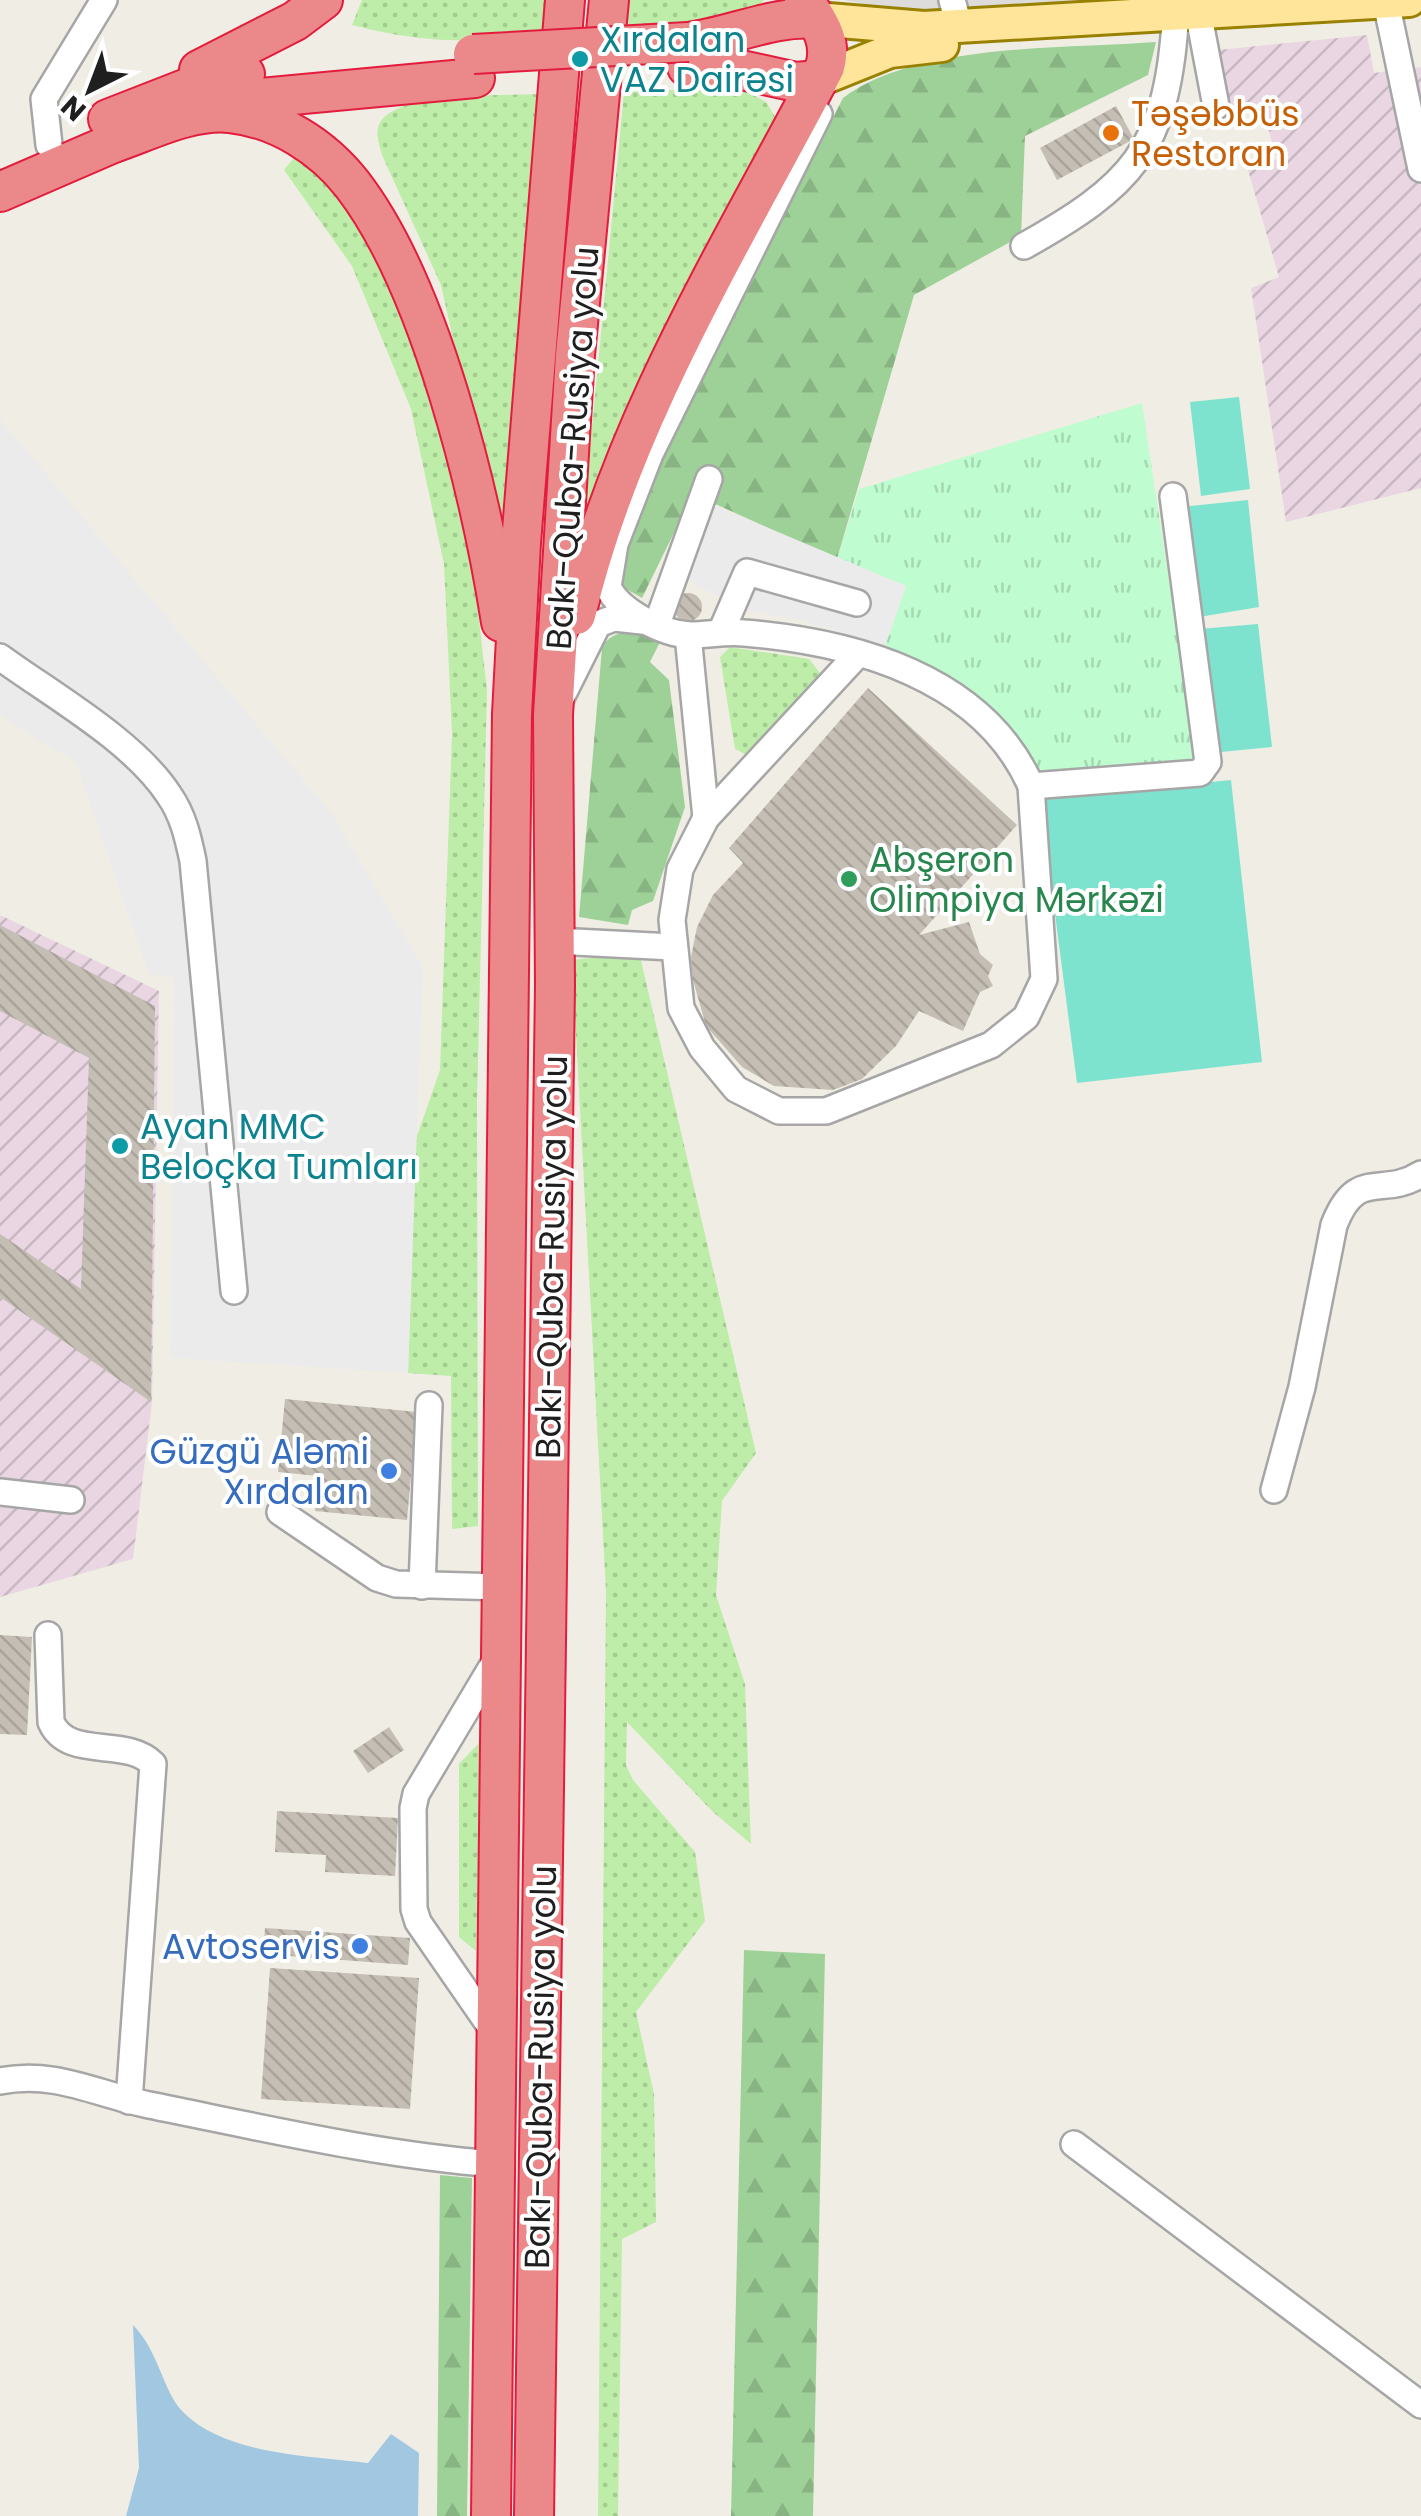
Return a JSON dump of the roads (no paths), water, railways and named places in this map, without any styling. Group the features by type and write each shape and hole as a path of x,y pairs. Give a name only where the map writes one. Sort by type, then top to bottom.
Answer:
{"highway":[{"path":"0,192 295,21 322,0"},
{"name":"Bakı-Quba-Rusiya yolu","path":"491,2516 512,714 521,543 565,0"},
{"name":"Bakı-Quba-Rusiya yolu","path":"534,2516 555,941 553,715 576,355 610,0"},
{"path":"553,715 592,554 616,485 734,237 829,54 825,34 810,9 728,36 687,55"},
{"path":"107,132 231,76 687,55 796,82 818,80"},
{"path":"0,165 49,145 208,113 244,115 303,140 352,184 384,235 421,320 469,468 490,554 512,714"}],"main road":[{"path":"818,80 890,52 1004,21 1398,1"},
{"path":"810,9 889,27 956,13 1004,21"}],"lane":[{"path":"49,145 44,99 104,0"},
{"path":"1398,1 1421,169"},
{"path":"1192,14 1216,106"},
{"path":"1024,246 1081,214 1121,181 1159,116 1192,14"},
{"path":"818,80 821,102 816,123 650,454 608,575 614,600 656,624 688,635 722,632 776,636 858,654 915,675 966,701 1003,738 1031,786 1044,979 1026,1017 991,1045 826,1111 780,1111 736,1089 702,1048 682,1008 673,947 680,869 706,818 858,654"},
{"path":"656,624 708,479"},
{"path":"1031,786 1200,773 1208,762 1173,496"},
{"path":"722,632 747,572 857,603"},
{"path":"553,715 598,624 614,618 656,624"},
{"path":"688,635 706,818"},
{"path":"0,657 134,758 168,794 184,824 193,860 234,1291"},
{"path":"555,941 673,947"},
{"path":"1274,1490 1302,1387 1334,1225 1342,1203 1360,1187 1421,1174"},
{"path":"422,1586 429,1405"},
{"path":"0,1492 70,1500"},
{"path":"280,1512 376,1578 422,1586 502,1588"},
{"path":"48,1635 51,1722 56,1733 69,1742 140,1751 153,1764 129,2101"},
{"path":"497,2037 418,1922 414,1909 412,1808 416,1794 502,1650"},
{"path":"0,2082 27,2076 66,2079 129,2101 401,2155 496,2164"},
{"path":"1074,2144 1421,2404"}],"place":[{"name":"Xırdalan VAZ Dairəsi","path":"580,59"},
{"name":"Təşəbbüs Restoran","path":"1111,133"},
{"name":"Abşeron Olimpiya Mərkəzi","path":"849,879"},
{"name":"Ayan MMC Beloçka Tumları","path":"120,1146"},
{"name":"Güzgü Aləmi Xırdalan","path":"389,1471"},
{"name":"Avtoservis","path":"360,1946"}]}
